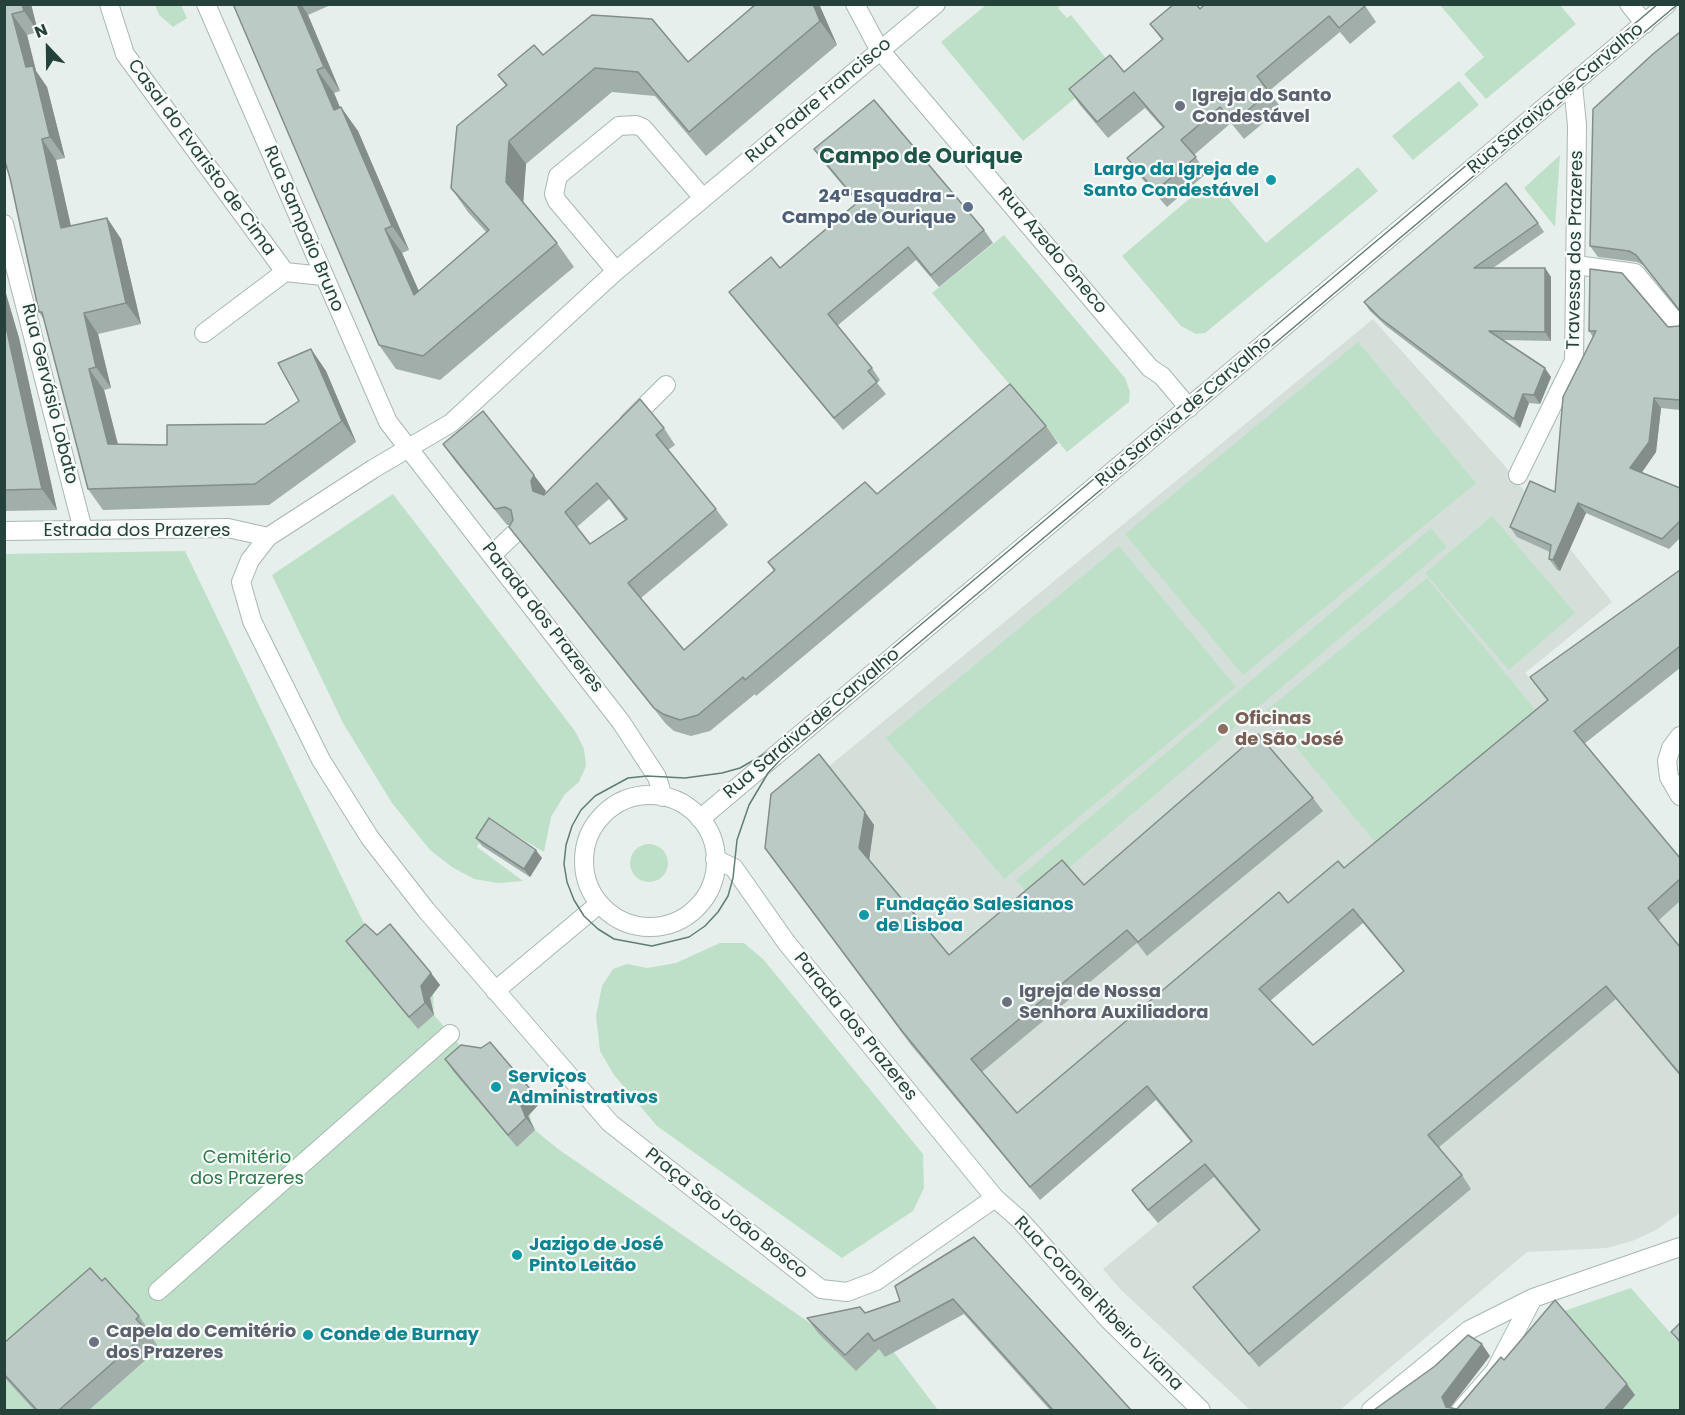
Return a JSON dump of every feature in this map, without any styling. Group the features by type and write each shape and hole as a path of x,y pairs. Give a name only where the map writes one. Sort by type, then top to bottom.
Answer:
{"street":[{"name":"Casal do Evaristo de Cima","path":"109,4 125,54 285,272 323,276"},
{"name":"Rua Sampaio Bruno","path":"206,4 388,422 408,448"},
{"name":"Rua Azedo Gneco","path":"855,4 879,49 1150,368 1162,376 1189,408"},
{"name":"Rua Padre Francisco","path":"408,448 451,423 616,271 879,49 936,4"},
{"path":"1629,4 1645,24"},
{"name":"Rua Saraiva de Carvalho","path":"700,819 1667,4"},
{"name":"Travessa dos Prazeres","path":"1518,475 1574,361 1577,125 1573,85"},
{"path":"616,271 557,201 555,182 576,161 619,126 636,124 643,128 703,198"},
{"name":"Rua Gervásio Lobato","path":"4,224 83,530"},
{"path":"1576,265 1635,273 1680,327"},
{"path":"204,333 285,272"},
{"path":"617,434 666,385"},
{"name":"Praça São João Bosco","path":"408,448 268,537 250,560 241,582 252,621 321,760 387,860 495,991 610,1123 821,1289 847,1292 876,1281 995,1198"},
{"name":"Parada dos Prazeres","path":"408,448 493,554 621,722 657,777 663,797"},
{"name":"Estrada dos Prazeres","path":"4,531 228,528 268,537"},
{"path":"493,554 514,534"},
{"path":"1680,736 1671,748 1667,761 1669,777 1680,796"},
{"path":"648,795 663,797 677,801 700,819 713,844 715,859 710,888 692,911 680,920 652,927 637,926 610,914 599,904 591,891 584,863 587,841 597,822 619,803 648,795"},
{"name":"Parada dos Prazeres","path":"715,859 734,868 786,942 995,1198"},
{"path":"495,991 599,904"},
{"path":"158,1291 450,1034"},
{"name":"Rua Coronel Ribeiro Viana","path":"995,1198 1020,1220 1108,1319 1201,1410"},
{"path":"1371,1410 1469,1330 1533,1298 1680,1247"},
{"path":"1461,1410 1495,1371 1533,1298"}],"shaded area":[{"name":"Oficinas de São José","path":"1373,319 1504,465 1612,602 1525,673 1558,713 1354,882 1026,1127 983,1071 1133,946 958,969 869,861 828,767"},
{"path":"1647,820 1680,860 1680,1213 1656,1230 1632,1241 1607,1248 1527,1252 1340,1410 1252,1410 1248,1408 1120,1289 1103,1269"}],"green space":[{"path":"155,5 181,5 187,18 173,27 159,15"},
{"path":"986,5 1061,5 1058,8 1067,18 1071,15 1113,67 1023,141 941,42"},
{"path":"1440,5 1560,5 1576,24 1486,99 1464,74 1484,57"},
{"path":"1459,81 1479,105 1413,160 1392,136"},
{"path":"1560,155 1555,227 1524,188"},
{"path":"1358,167 1378,191 1205,333 1196,334 1181,326 1122,256 1195,194 1200,199 1217,185 1266,243"},
{"path":"1004,235 1125,378 1130,392 1129,402 1067,452 932,293"},
{"path":"1358,342 1476,483 1243,675 1125,534"},
{"path":"393,494 575,731 584,749 586,766 579,782 565,794 551,817 544,852 493,822 477,847 523,881 498,883 474,879 452,867 430,850 392,803 343,723 272,575"},
{"path":"1492,516 1575,613 1509,670 1425,573"},
{"path":"1431,528 1447,547 1032,899 1016,880"},
{"path":"1119,546 1236,687 1004,879 886,738"},
{"name":"Cemitério dos Prazeres","path":"185,551 371,938 399,937 440,985 433,994 434,1015 470,1057 540,1103 530,1113 531,1122 535,1130 558,1149 823,1332 871,1322 938,1410 5,1410 4,554"},
{"path":"1427,578 1546,723 1385,854 1266,711"},
{"path":"649,844 662,850 668,863 662,876 649,882 636,876 630,863 636,850"},
{"path":"720,943 744,943 763,959 923,1154 924,1188 913,1211 842,1258 657,1126 614,1075 600,1051 596,1016 602,986 613,969 627,964 647,968 676,963"},
{"path":"1631,1288 1680,1344 1680,1410 1622,1410 1564,1311"}],"building":[{"path":"4,4 22,4 24,11 12,14 26,67 33,66 50,137 42,139 61,228 107,218 126,303 84,313 96,367 89,369 108,444 167,445 167,425 265,424 299,401 278,363 311,349 342,421 255,484 88,489 42,312 39,312 4,158"},
{"path":"233,4 297,4 324,67 317,70 334,110 341,107 392,226 385,229 414,295 489,230 451,188 457,126 507,85 498,75 534,45 543,55 592,15 652,19 688,62 756,4 813,4 820,21 689,132 638,72 595,68 509,141 506,182 557,243 423,356 379,345"},
{"name":"Igreja do Santo Condestável","path":"1174,4 1196,4 1200,9 1205,4 1364,4 1365,6 1339,28 1329,16 1257,76 1269,92 1233,123 1220,107 1181,140 1196,157 1155,191 1127,158 1164,127 1134,92 1097,122 1069,89 1110,55 1124,72 1163,39 1150,24"},
{"path":"1680,32 1680,311 1636,255 1629,251 1590,246 1593,109"},
{"path":"874,100 984,230 931,275 908,247 828,314 872,368 868,371 877,382 834,418 729,292 771,257 780,268 858,202 814,149"},
{"path":"1506,183 1538,223 1474,268 1545,268 1545,332 1489,331 1545,368 1534,395 1523,394 1514,419 1380,318 1364,302"},
{"path":"1590,269 1622,273 1668,327 1679,326 1680,323 1680,400 1654,398 1649,442 1630,468 1680,488 1680,521 1662,539 1578,503 1553,560 1549,559 1551,545 1510,527 1530,481 1555,492 1563,397 1596,331 1589,331"},
{"path":"4,318 42,489 4,490"},
{"path":"1010,384 1046,426 745,680 743,677 698,715 680,720 654,708 509,527 513,520 511,510 505,507 495,509 443,444 483,411 534,475 531,481 533,491 544,495 640,399 664,428 656,435 716,509 628,583 684,650 775,570 768,562 865,482 877,494","holes":["597,483 627,519 590,544 565,512"]},
{"path":"1680,570 1680,646 1574,731 1680,858 1680,879 1648,908 1680,947 1680,1074 1606,986 1428,1135 1462,1175 1249,1354 1193,1287 1260,1230 1205,1164 1148,1210 1132,1190 1192,1141 1147,1086 1030,1187 902,1031 765,848 771,794 819,754 865,812 859,848 949,955 1062,860 1084,885 1258,734 1313,798 1138,942 1127,930 971,1059 1017,1113 1279,892 1288,903 1338,861 1344,868 1548,700 1530,677","holes":["1353,909 1404,971 1313,1045 1259,989"]},
{"path":"489,818 536,850 524,869 476,838"},
{"path":"365,924 377,935 390,924 431,973 421,986 425,1003 409,1017 346,941"},
{"name":"Serviços Administrativos","path":"490,1042 531,1090 520,1103 526,1118 508,1135 445,1059 461,1045 481,1048"},
{"path":"974,1237 1131,1410 1053,1410 953,1299 874,1341 868,1333 845,1355 807,1318 860,1307 865,1313 900,1301 895,1286"},
{"name":"Capela do Cemitério dos Prazeres","path":"90,1268 102,1281 105,1278 139,1316 136,1319 148,1332 59,1410 37,1410 4,1374 4,1343"},
{"path":"1555,1300 1627,1384 1604,1410 1374,1410 1435,1366 1468,1335 1482,1344 1442,1397 1446,1407 1457,1409 1501,1357 1504,1360"},
{"path":"1680,1323 1680,1341 1671,1332"}],"tram line":[{"path":"1658,4 773,749 740,768 722,773 685,778 647,776 628,778 595,796 581,810 572,826 566,845 564,864 567,882 584,916 614,939 652,946 689,937 705,926 728,896 733,878 737,840 749,805 768,773 781,759 1678,4"}],"place":[{"name":"Igreja do Santo Condestável","path":"1180,106"},
{"name":"Largo da Igreja de Santo Condestável","path":"1271,180"},
{"name":"24ª Esquadra - Campo de Ourique","path":"968,207"},
{"name":"Oficinas de São José","path":"1223,729"},
{"name":"Fundação Salesianos de Lisboa","path":"864,915"},
{"name":"Igreja de Nossa Senhora Auxiliadora","path":"1007,1002"},
{"name":"Serviços Administrativos","path":"496,1087"},
{"name":"Jazigo de José Pinto Leitão","path":"517,1255"},
{"name":"Conde de Burnay","path":"308,1335"},
{"name":"Capela do Cemitério dos Prazeres","path":"94,1342"}],"district":[{"name":"Campo de Ourique","path":"921,158"}]}
